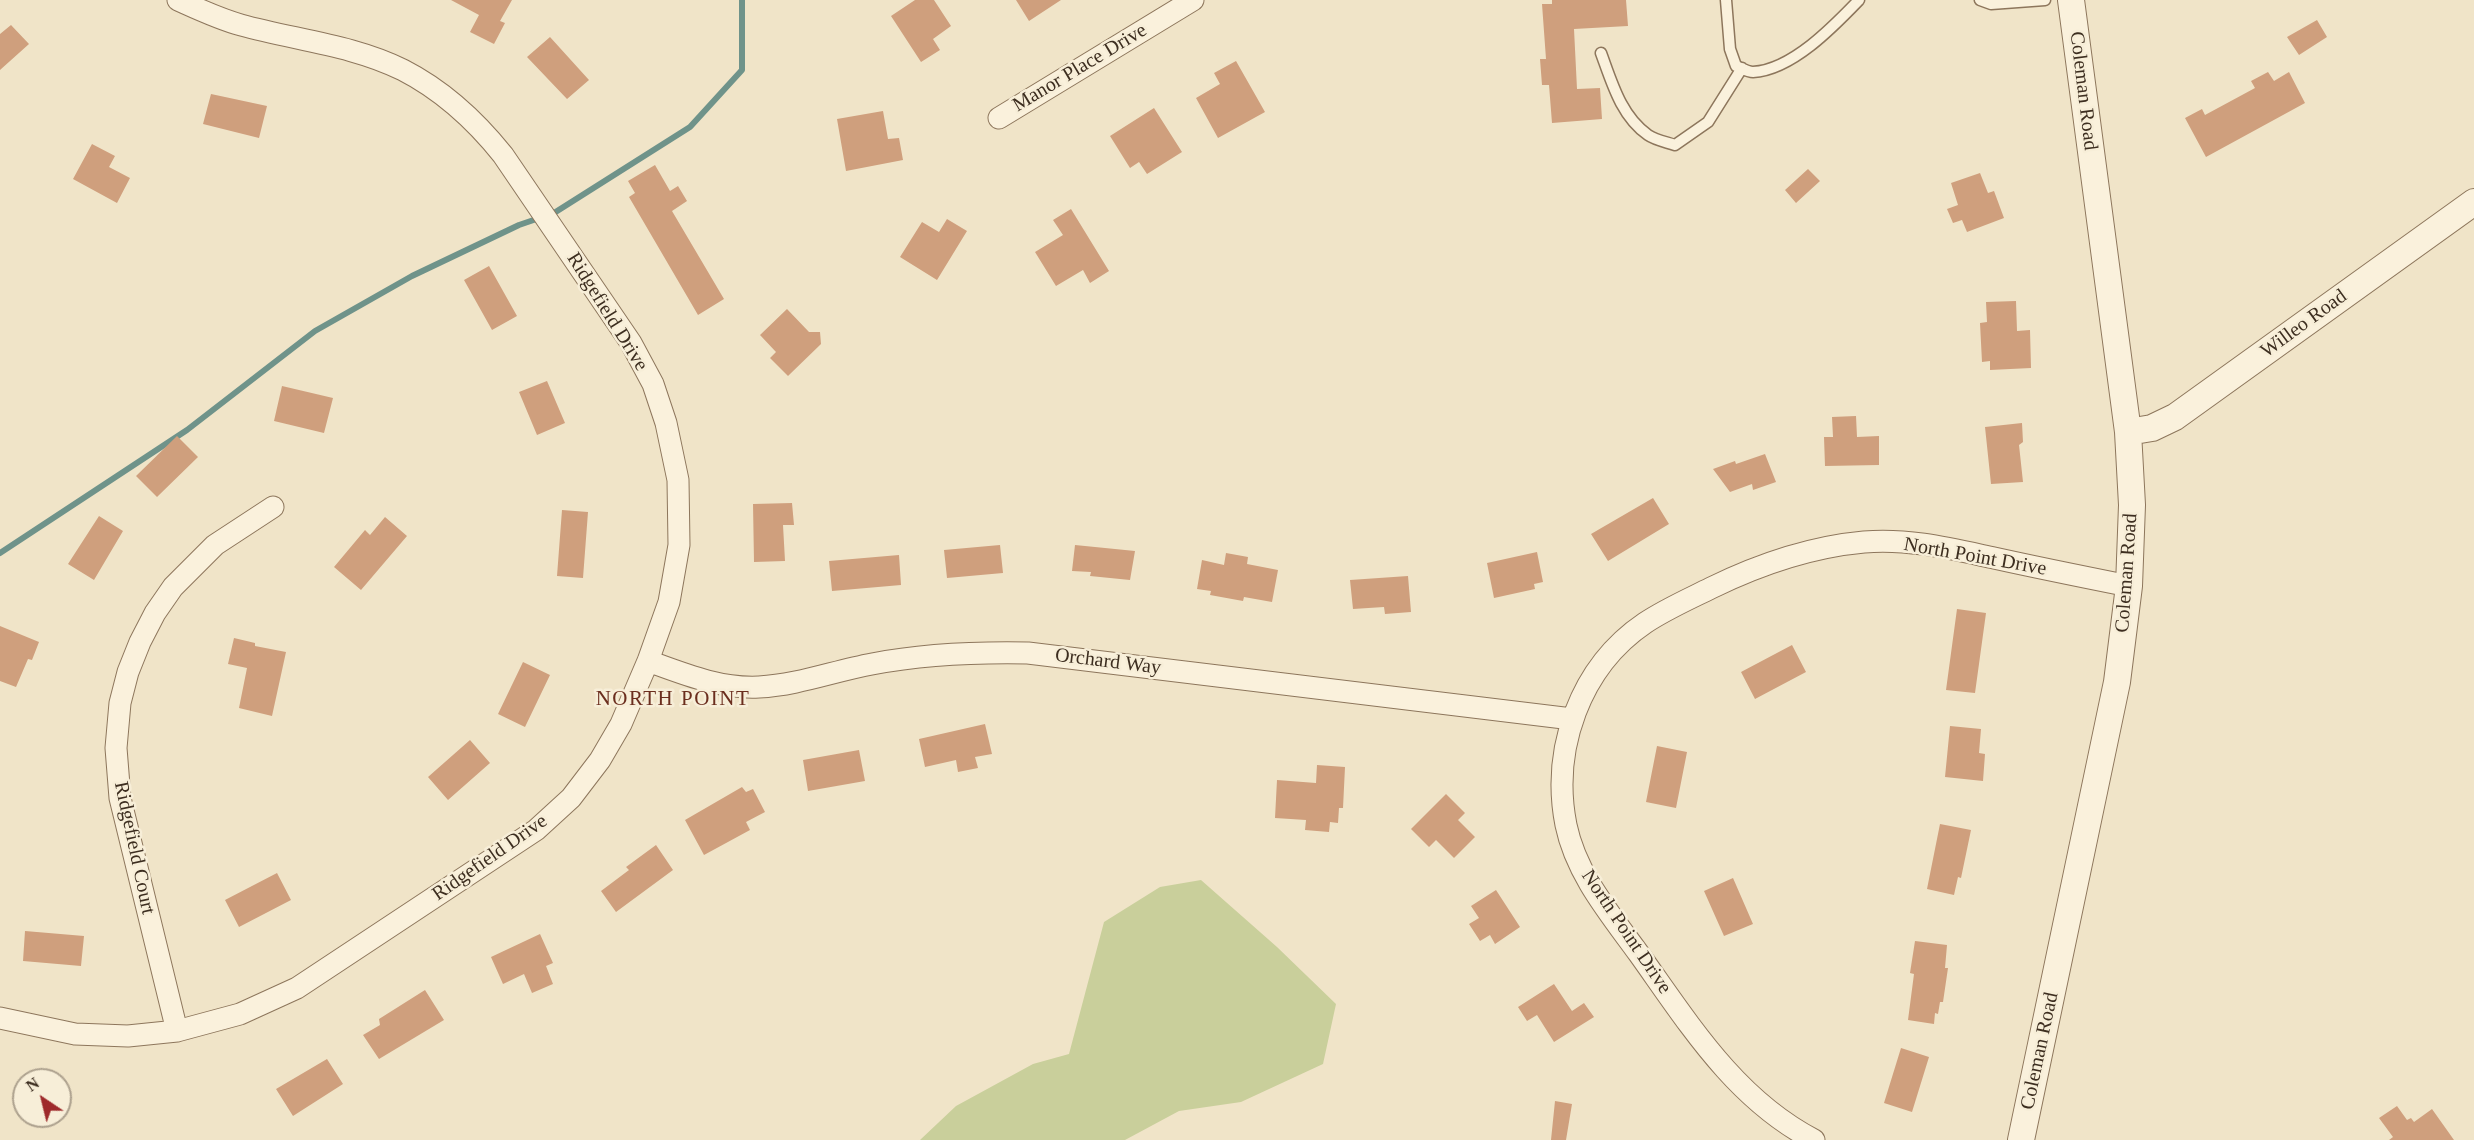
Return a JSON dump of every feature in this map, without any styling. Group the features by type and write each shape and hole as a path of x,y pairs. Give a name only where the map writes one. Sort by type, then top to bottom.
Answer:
{"street":[{"name":"Ridgefield Drive","path":"0,1018 75,1034 129,1036 177,1031 240,1014 297,988 536,830 571,798 600,760 621,723 648,661 669,602 679,545 678,480 666,423 652,384 631,343 503,154 482,129 458,106 431,86 402,69 352,51 239,25 178,0"},
{"name":"Manor Place Drive","path":"999,118 1193,0"},
{"name":"Coleman Road","path":"2021,1140 2117,682 2129,586 2132,505 2127,432 2071,0"},
{"name":"Willeo Road","path":"2127,432 2152,428 2175,417 2474,202"},
{"name":"Ridgefield Court","path":"177,1031 120,798 116,748 120,703 128,672 140,642 173,587 215,545 273,507"},
{"name":"North Point Drive","path":"1814,1140 1768,1110 1724,1070 1702,1043 1597,895 1578,861 1566,826 1562,789 1564,752 1572,719 1584,692 1600,666 1620,643 1643,624 1669,608 1750,569 1810,550 1866,542 1923,543 2129,586"},
{"name":"Orchard Way","path":"648,661 706,682 757,687 792,683 919,656 973,652 1028,653 1572,719"}],"lane":[{"path":"1726,0 1730,49 1736,66 1752,72 1774,66 1811,47 1859,0"},
{"path":"1980,0 1991,4 2045,0"},
{"path":"1601,53 1619,101 1635,123 1650,136 1675,145 1708,122 1742,68"}],"green space":[{"path":"1201,880 1277,947 1336,1004 1323,1064 1241,1102 1179,1111 1125,1140 920,1140 956,1106 1033,1064 1069,1054 1104,922 1160,887"}],"building":[{"path":"451,0 512,0 500,21 505,23 494,44 470,32 479,15"},
{"path":"915,0 934,0 951,26 933,39 940,50 921,62 891,16"},
{"path":"1016,0 1061,0 1029,21"},
{"path":"1552,0 1626,0 1628,26 1574,29 1577,89 1600,88 1602,119 1552,123 1549,85 1542,85 1540,59 1546,59 1542,4 1552,4"},
{"path":"2317,20 2327,37 2299,55 2287,37"},
{"path":"11,25 29,44 0,70 0,34"},
{"path":"550,37 589,80 567,99 527,57"},
{"path":"1236,61 1265,112 1218,138 1196,98 1220,84 1214,73"},
{"path":"2268,72 2274,81 2289,72 2305,103 2206,157 2185,118 2202,109 2205,115 2255,88 2251,81"},
{"path":"211,94 267,106 259,138 203,124"},
{"path":"1154,108 1182,152 1147,174 1139,162 1130,168 1110,136"},
{"path":"883,111 888,139 899,138 903,160 846,171 837,119"},
{"path":"92,144 115,156 109,167 130,178 117,203 73,179"},
{"path":"655,165 670,191 678,186 687,201 672,211 724,299 698,315 629,197 635,193 628,181"},
{"path":"1808,169 1820,181 1796,203 1785,190"},
{"path":"1980,173 1988,193 1994,191 2004,218 1967,232 1962,220 1953,223 1947,209 1958,205 1951,183"},
{"path":"1071,209 1109,271 1090,283 1083,270 1056,286 1035,252 1063,235 1053,220"},
{"path":"947,219 967,231 937,280 900,257 922,222 939,232"},
{"path":"489,266 517,316 492,330 464,280"},
{"path":"2016,301 2017,331 2030,330 2031,368 1990,370 1990,361 1982,362 1980,323 1987,322 1986,302"},
{"path":"787,309 809,332 820,332 821,344 788,376 770,358 776,352 760,335"},
{"path":"547,381 565,423 537,435 519,392"},
{"path":"282,386 333,398 324,433 274,421"},
{"path":"1856,416 1857,437 1879,436 1879,465 1825,466 1824,437 1833,437 1832,417"},
{"path":"2022,423 2023,442 2019,445 2023,482 1991,484 1985,427"},
{"path":"177,436 198,457 157,497 136,476"},
{"path":"1765,454 1776,482 1753,490 1752,484 1730,492 1713,469 1735,461 1736,464"},
{"path":"1653,498 1669,524 1608,561 1591,534"},
{"path":"792,503 794,525 783,525 785,561 754,562 753,504"},
{"path":"562,510 588,512 583,578 557,576"},
{"path":"99,516 123,531 94,580 68,564"},
{"path":"385,517 407,536 361,590 334,567 365,530 370,535"},
{"path":"1000,545 1003,573 947,578 944,550"},
{"path":"1075,545 1135,551 1130,580 1090,576 1091,572 1072,571"},
{"path":"1537,552 1543,582 1534,584 1535,589 1494,598 1487,563"},
{"path":"1226,553 1248,557 1247,564 1278,570 1272,602 1244,597 1243,601 1210,595 1211,591 1197,589 1202,560 1224,565"},
{"path":"899,555 901,585 832,591 829,561"},
{"path":"1408,576 1411,612 1385,614 1384,607 1353,609 1350,580"},
{"path":"1957,609 1986,613 1975,693 1946,690"},
{"path":"0,626 39,642 32,660 28,659 16,687 0,681"},
{"path":"234,638 255,643 255,646 286,652 272,716 239,708 247,668 228,664"},
{"path":"1792,645 1806,672 1755,699 1741,672"},
{"path":"523,662 550,675 525,727 498,714"},
{"path":"985,724 992,754 975,757 978,768 958,772 956,760 925,767 919,739"},
{"path":"1950,726 1981,729 1979,753 1985,754 1983,781 1945,777"},
{"path":"470,740 490,763 448,800 428,777"},
{"path":"1657,746 1687,752 1676,808 1646,802"},
{"path":"859,750 865,781 808,791 803,760"},
{"path":"1317,765 1345,767 1343,808 1339,808 1338,823 1330,822 1329,832 1305,830 1306,820 1275,818 1277,780 1316,783"},
{"path":"742,787 746,792 753,789 765,812 746,822 750,830 704,855 685,820"},
{"path":"1446,794 1465,813 1458,820 1475,837 1454,858 1436,840 1429,847 1411,829"},
{"path":"1940,824 1971,830 1961,878 1958,877 1954,895 1927,889"},
{"path":"656,845 673,870 616,912 601,891 629,870 626,867"},
{"path":"277,873 291,900 239,927 225,900"},
{"path":"1733,878 1753,924 1724,936 1704,891"},
{"path":"1496,890 1520,927 1495,944 1490,935 1480,941 1469,924 1479,918 1471,906"},
{"path":"25,931 84,936 81,966 23,961"},
{"path":"540,934 553,963 546,966 553,984 532,993 524,974 503,984 491,957"},
{"path":"1915,941 1947,945 1945,968 1948,968 1943,1002 1940,1002 1938,1014 1935,1013 1934,1024 1908,1020 1914,974 1910,973"},
{"path":"1554,984 1572,1011 1584,1003 1594,1017 1554,1042 1537,1015 1527,1021 1518,1007"},
{"path":"425,990 444,1020 379,1059 363,1035 380,1025 379,1019"},
{"path":"1901,1048 1929,1057 1912,1112 1884,1103"},
{"path":"327,1059 343,1084 293,1116 276,1089"},
{"path":"1555,1101 1572,1104 1566,1140 1551,1140"},
{"path":"2397,1106 2407,1120 2411,1118 2414,1122 2432,1109 2454,1140 2389,1140 2393,1137 2379,1118"}],"waterway":[{"path":"0,553 187,430 315,331 412,276 519,225 554,213 690,127 742,70 742,0"}],"district":[{"name":"NORTH POINT","path":"673,699"}]}
